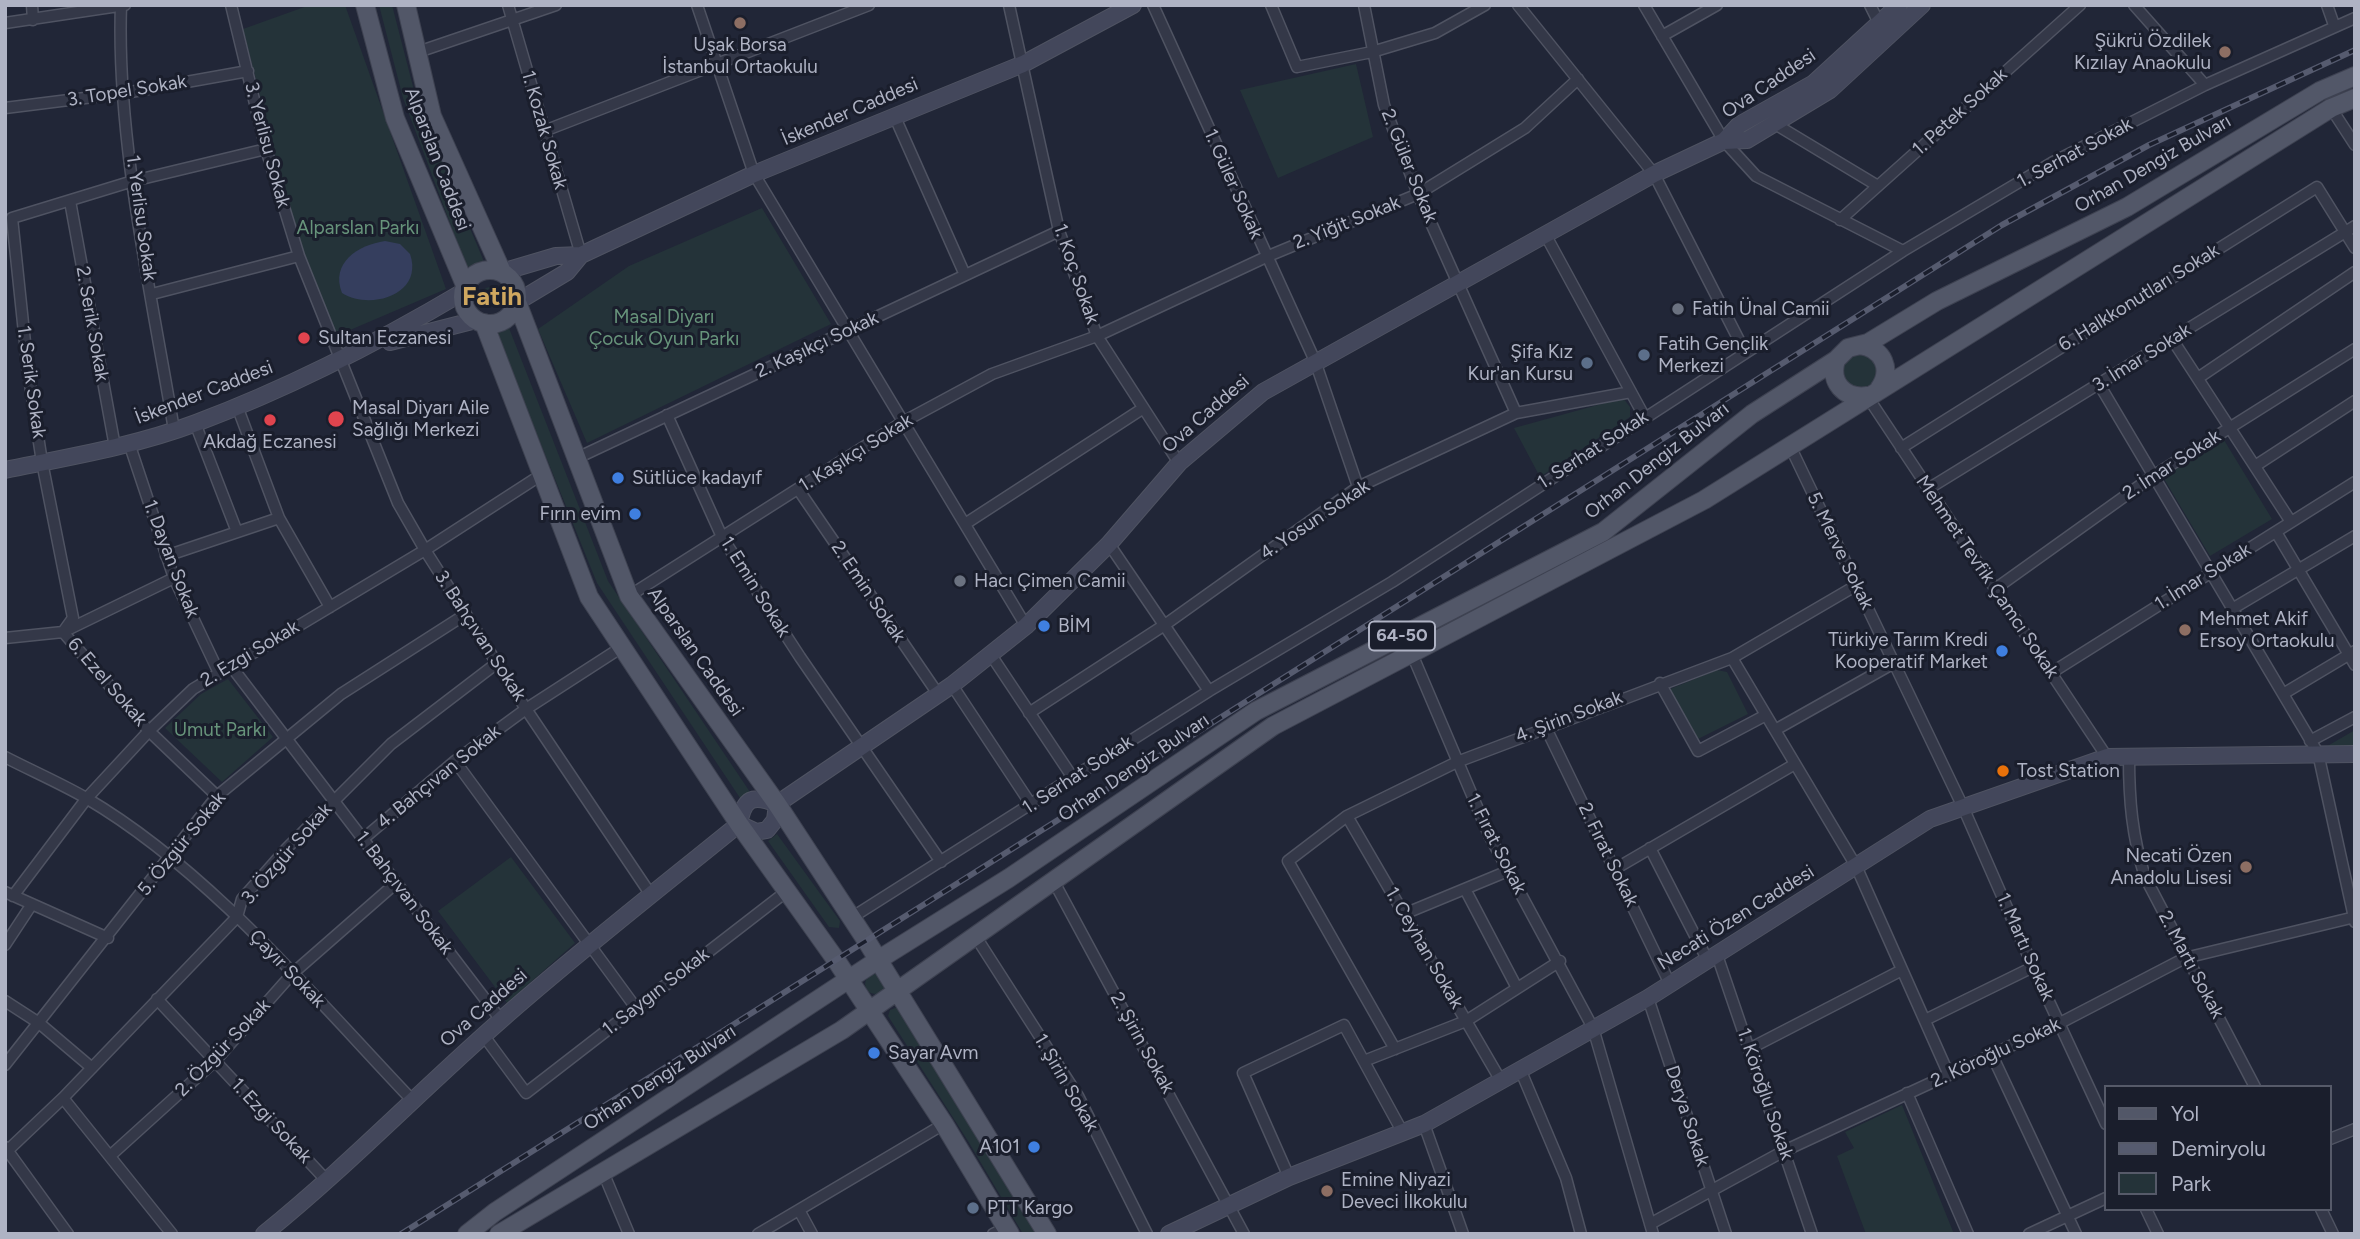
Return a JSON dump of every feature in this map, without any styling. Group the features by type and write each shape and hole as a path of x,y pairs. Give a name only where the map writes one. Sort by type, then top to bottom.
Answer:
{"main road":[{"name":"Alparslan Caddesi","path":"365,5 395,118 464,288 466,308 480,322 589,597 739,824 849,979 944,1124 1004,1232"},
{"name":"Alparslan Caddesi","path":"406,5 432,116 502,272 514,285 517,302 575,459 629,596 777,804 878,960 1047,1234"},
{"name":"Orhan Dengiz Bulvarı","path":"467,1234 495,1212 878,960 1009,878 1256,711 1603,532 1752,414 1836,360 1848,348 1860,345 1937,301 2127,207 2319,91 2355,76"},
{"name":"64-50","path":"504,1232 869,1011 1273,726 1704,500 2331,108 2355,99"},
{"path":"464,288 477,273 485,270 502,272"},
{"path":"480,322 500,322 508,317 517,302"},
{"path":"1836,360 1834,374 1840,388 1852,396 1873,393 1886,372 1884,361 1872,348 1860,345"}],"street":[{"path":"32,5 33,20"},
{"name":"3. Yerlisu Sokak","path":"231,5 266,149 299,256 339,361"},
{"name":"1. Kozak Sokak","path":"508,5 581,255"},
{"path":"418,52 556,5"},
{"path":"697,5 754,174 1026,625"},
{"path":"831,5 835,18"},
{"path":"544,131 869,5"},
{"name":"1. Koç Sokak","path":"1009,5 1059,231 1097,336 1179,463"},
{"name":"İskender Caddesi","path":"581,255 754,174 1023,64 1133,5"},
{"name":"1. Güler Sokak","path":"1153,5 1315,361 1358,487"},
{"path":"1270,5 1297,67 1372,52 1435,33 1485,5"},
{"name":"2. Güler Sokak","path":"1364,5 1384,105 1418,194 1516,413"},
{"path":"1518,5 1654,174 1745,352"},
{"path":"1644,5 1724,141 1756,176 1903,251"},
{"path":"1662,36 1717,5"},
{"path":"1870,5 1879,23"},
{"name":"Ova Caddesi","path":"739,824 756,832 767,830 775,820 777,804 862,748 991,655 1026,625 1109,544 1179,463 1263,392 1545,233 1654,174 1724,141 1739,125 1814,83 1899,5"},
{"name":"Ova Caddesi","path":"1724,141 1747,140 1830,90 1922,5"},
{"name":"1. Petek Sokak","path":"1840,220 2080,5"},
{"path":"2134,5 2206,85"},
{"path":"2327,5 2334,26"},
{"path":"5,23 122,6"},
{"name":"1. Yerlisu Sokak","path":"122,6 125,93 133,181 174,430"},
{"name":"1. Serhat Sokak","path":"851,918 1032,806 1209,691 1392,582 1644,416 1903,251 2053,162 2206,85 2334,26 2355,19"},
{"name":"3. Topel Sokak","path":"5,108 125,93 248,71"},
{"name":"2. Yiğit Sokak","path":"1097,336 1266,257 1418,194 1525,128 1578,79"},
{"path":"2331,108 2355,145"},
{"path":"894,115 965,275"},
{"path":"1775,124 1878,186"},
{"path":"70,201 133,181 266,149"},
{"name":"6. Halkkonutları Sokak","path":"1901,448 2317,187 2350,229 2355,248"},
{"name":"1. Serik Sokak","path":"42,462 28,371 12,218 70,201"},
{"name":"2. Serik Sokak","path":"70,201 122,445"},
{"name":"3. İmar Sokak","path":"1928,489 2350,229"},
{"name":"2. Kaşıkçı Sokak","path":"575,459 1059,231"},
{"path":"1545,233 1644,416"},
{"path":"502,272 556,256 581,255"},
{"path":"517,302 567,272 581,255"},
{"path":"152,294 299,256"},
{"path":"2198,378 2355,272"},
{"path":"370,346 464,288"},
{"path":"370,346 480,322"},
{"name":"1. Kaşıkçı Sokak","path":"629,596 903,422 992,373 1097,336"},
{"path":"2172,339 2291,522"},
{"name":"İskender Caddesi","path":"5,470 122,445 195,423 370,346"},
{"name":"2. İmar Sokak","path":"1995,589 2153,476 2355,349"},
{"name":"3. Bahçıvan Sokak","path":"339,361 398,503 425,550 526,709 651,895"},
{"path":"2099,384 2314,747 2354,919"},
{"name":"4. Yosun Sokak","path":"1029,713 1166,624 1358,487 1516,413 1631,392"},
{"name":"Mehmet Tevfik Çamcı Sokak","path":"1873,393 1901,448 2106,757"},
{"path":"2255,466 2355,401"},
{"path":"237,405 279,518 330,607"},
{"path":"965,524 1142,409"},
{"name":"1. Emin Sokak","path":"667,415 722,537 941,862"},
{"path":"195,423 237,532"},
{"name":"1. Dayan Sokak","path":"122,445 174,578 219,673"},
{"name":"5. Merve Sokak","path":"1790,446 1963,807"},
{"name":"6. Ezel Sokak","path":"42,462 73,618 63,632 149,731 217,796"},
{"name":"2. Ezgi Sokak","path":"9,894 87,798 149,731 193,689 425,550 541,475"},
{"name":"1. İmar Sokak","path":"2050,673 2355,482"},
{"name":"2. Emin Sokak","path":"798,489 1032,806"},
{"path":"166,556 279,518"},
{"path":"2276,531 2352,653 2355,665"},
{"path":"2232,610 2355,536"},
{"path":"1109,544 1166,624 1209,691"},
{"path":"5,638 63,632 174,578"},
{"name":"4. Şirin Sokak","path":"1395,1049 1288,861 1347,816 1457,762 1545,726 1732,658 1857,585"},
{"name":"5. Özgür Sokak","path":"5,1065 108,938 217,796 341,694 466,614"},
{"name":"4. Bahçıvan Sokak","path":"363,839 455,761 526,709 622,647"},
{"path":"2283,694 2352,653"},
{"name":"1. Fırat Sokak","path":"1412,654 1457,762 1508,871 1560,961 1593,1028 1651,1229"},
{"path":"991,655 1073,778"},
{"path":"1732,658 1856,866 1949,1075"},
{"name":"3. Özgür Sokak","path":"6,1150 63,1098 237,917 242,899 391,744 497,663"},
{"path":"1775,730 1894,663"},
{"name":"1. Bahçıvan Sokak","path":"230,666 501,1020"},
{"path":"1660,683 1698,751 1766,715"},
{"path":"2314,747 2355,717"},
{"name":"2. Fırat Sokak","path":"1545,726 1671,984"},
{"name":"Necati Özen Caddesi","path":"1169,1234 1289,1177 1424,1124 1648,998 1907,831 1963,807 2106,757 2314,747 2355,754"},
{"name":"Çayır Sokak","path":"5,757 87,798 169,858 237,917 412,1100"},
{"name":"2. Martı Sokak","path":"2129,757 2129,811 2135,846 2145,877 2185,958 2254,1085"},
{"path":"455,761 636,1008"},
{"path":"1615,869 1795,764"},
{"name":"Ova Caddesi","path":"264,1234 328,1182 412,1100 501,1020 739,824 742,809 749,800 761,797 777,804"},
{"name":"1. Martı Sokak","path":"1963,807 2104,1120"},
{"name":"1. Ceyhan Sokak","path":"1347,816 1500,1081"},
{"name":"1. Köroğlu Sokak","path":"1650,848 1713,958 1749,1049 1812,1234"},
{"path":"1404,914 1508,871"},
{"name":"2. Şirin Sokak","path":"1053,880 1231,1205 1244,1234"},
{"name":"2. Özgür Sokak","path":"110,1156 215,1061 292,974 396,883"},
{"path":"1465,889 1517,988"},
{"name":"1. Saygın Sokak","path":"484,1035 526,1093 787,891"},
{"path":"9,894 108,938"},
{"path":"5,945 32,904"},
{"name":"2. Köroğlu Sokak","path":"1651,1229 1711,1190 1784,1151 2060,1023 2185,958 2354,919"},
{"name":"1. Şirin Sokak","path":"976,937 1078,1097 1147,1234"},
{"path":"1364,1061 1466,1021 1560,961"},
{"path":"1925,1020 2033,967"},
{"path":"1749,1049 1902,970"},
{"name":"Derya Sokak","path":"1648,998 1726,1234"},
{"name":"1. Ezgi Sokak","path":"157,999 328,1182"},
{"path":"5,1001 39,1023 92,1068"},
{"path":"1289,1177 1243,1073 1344,1025 1403,1133"},
{"path":"1992,1055 2076,1234"},
{"path":"1520,1069 1566,1178 1581,1234"},
{"path":"1908,1093 1968,1234"},
{"path":"63,1098 172,1234"},
{"path":"758,1234 944,1124"},
{"path":"1424,1124 1462,1234"},
{"path":"2332,1138 2355,1129"},
{"path":"6,1150 68,1234"},
{"path":"603,1172 629,1234"},
{"path":"2029,1234 2104,1199"},
{"path":"800,1210 812,1234"},
{"path":"2147,1211 2158,1234"},
{"path":"2321,1211 2333,1234"}],"green space":[{"name":"Alparslan Parkı","path":"310,5 345,5 446,289 336,336 299,248 243,29"},
{"path":"379,5 392,5 417,102 485,264 468,271 403,98"},
{"path":"1356,64 1373,137 1278,178 1240,90"},
{"name":"Masal Diyarı Çocuk Oyun Parkı","path":"762,208 831,324 587,443 538,329 629,266"},
{"path":"490,287 496,290 499,296 496,302 490,305 484,302 481,296 484,290"},
{"path":"509,328 608,581 750,792 740,798 597,583 496,333"},
{"path":"1860,353 1873,358 1878,371 1873,384 1860,389 1847,384 1842,371 1847,358"},
{"path":"1623,398 1630,407 1630,417 1540,477 1514,428"},
{"path":"2224,440 2272,519 2210,556 2163,477"},
{"path":"1717,670 1727,672 1748,714 1698,739 1670,689"},
{"name":"Umut Parkı","path":"228,679 273,737 222,782 165,728 201,694"},
{"path":"2355,730 2355,746 2324,748"},
{"path":"777,834 840,921 839,928 829,927 768,841"},
{"path":"511,857 575,943 507,1003 438,911"},
{"path":"875,974 882,977 885,984 882,991 875,994 868,991 865,984 868,977"},
{"path":"898,1007 1038,1234 1023,1234 968,1141 888,1016 890,1010"},
{"path":"1902,1105 1954,1234 1866,1234 1837,1156 1854,1148 1845,1132"}],"water":[{"path":"385,241 400,244 410,254 412,268 402,289 380,299 367,300 342,293 339,282 343,264 356,251"}],"railway":[{"path":"401,1234 2002,225 2149,145 2355,50"}],"place":[{"name":"Uşak Borsa İstanbul Ortaokulu","path":"740,23"},
{"name":"Şükrü Özdilek Kızılay Anaokulu","path":"2225,52"},
{"name":"Fatih Ünal Camii","path":"1678,309"},
{"name":"Sultan Eczanesi","path":"304,338"},
{"name":"Fatih Gençlik Merkezi","path":"1644,355"},
{"name":"Şifa Kız Kur'an Kursu","path":"1587,363"},
{"name":"Masal Diyarı Aile Sağlığı Merkezi","path":"336,419"},
{"name":"Akdağ Eczanesi","path":"270,420"},
{"name":"Sütlüce kadayıf","path":"618,478"},
{"name":"Fırın evim","path":"635,514"},
{"name":"Hacı Çimen Camii","path":"960,581"},
{"name":"BİM","path":"1044,626"},
{"name":"Mehmet Akif Ersoy Ortaokulu","path":"2185,630"},
{"name":"Türkiye Tarım Kredi Kooperatif Market","path":"2002,651"},
{"name":"Tost Station","path":"2003,771"},
{"name":"Necati Özen Anadolu Lisesi","path":"2246,867"},
{"name":"Sayar Avm","path":"874,1053"},
{"name":"A101","path":"1034,1147"},
{"name":"Emine Niyazi Deveci İlkokulu","path":"1327,1191"},
{"name":"PTT Kargo","path":"973,1208"}],"district":[{"name":"Fatih","path":"492,297"}]}
